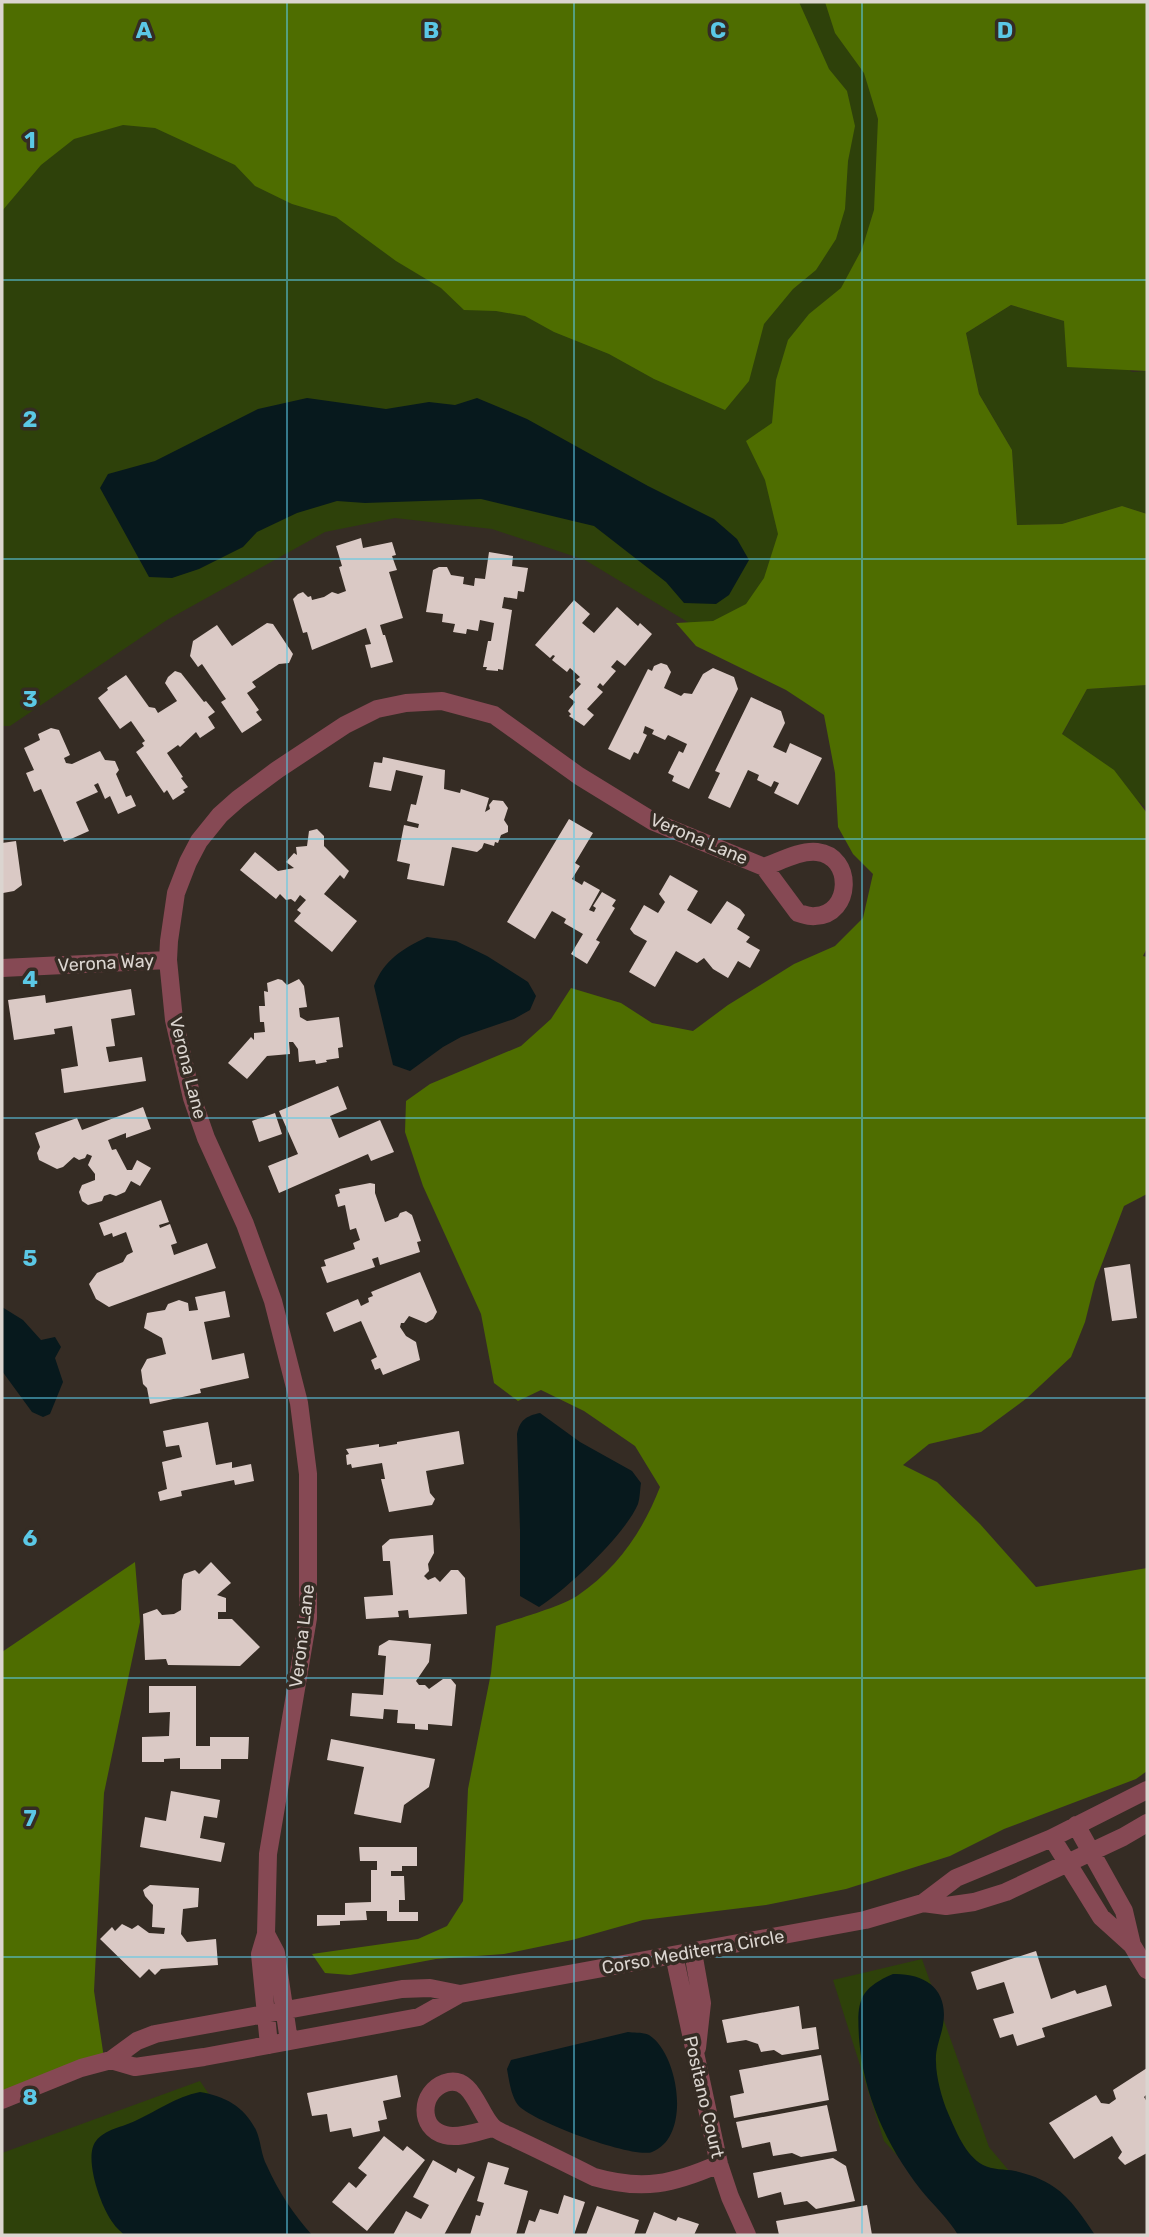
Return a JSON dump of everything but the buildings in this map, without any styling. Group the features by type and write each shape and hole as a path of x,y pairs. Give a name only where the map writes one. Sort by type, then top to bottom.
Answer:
{"street":[{"name":"Verona Lane","path":"268,2045 260,1954 265,1934 268,1854 308,1618 309,1518 306,1460 299,1402 273,1301 244,1224 206,1138 192,1098 174,1020 168,960 176,893 199,841 220,816 277,770 345,725 377,709 407,703 442,701 494,715 579,776 654,822 764,867 798,913 814,916 829,913 839,903 845,887 843,873 838,864 830,856 817,852 764,867"},
{"name":"Verona Way","path":"2,968 168,960"},
{"name":"Corso Mediterra Circle","path":"111,2060 135,2067 419,2017 460,1994 864,1920 923,1903 956,1878 1052,1838 1147,1790"},
{"name":"Corso Mediterra Circle","path":"923,1903 946,1906 974,1902 1006,1892 1147,1824"},
{"path":"1076,1825 1124,1911 1132,1945"},
{"path":"1052,1838 1101,1917 1132,1945 1147,1970"},
{"name":"Verona Lane","path":"265,1934 276,1953 289,2041"},
{"path":"693,1952 702,2003 696,2054"},
{"name":"Positano Court","path":"674,1955 719,2164 747,2235"},
{"name":"Corso Mediterra Circle","path":"2,2100 80,2068 111,2060 137,2041 155,2034 402,1989 430,1988 460,1994"},
{"path":"493,2127 594,2177 621,2184 651,2185 672,2182 719,2164"}],"green space":[{"path":"2,2 895,2 906,263 796,597 719,641 585,560 492,529 395,518 325,532 167,620 10,726 2,726"},
{"path":"2,2 799,2 829,69 847,91 855,126 848,161 845,209 836,239 816,270 793,289 764,324 749,381 725,410 654,379 609,354 554,332 525,316 496,311 464,310 441,288 396,261 336,217 292,204 255,186 235,165 155,128 123,125 74,139 41,165 2,211"},
{"path":"825,2 1147,2 1147,371 1067,367 1064,321 1011,305 966,333 979,394 1012,450 1017,525 1062,524 1122,506 1147,514 1147,685 1087,689 1062,734 1114,770 1147,813 1147,948 1143,956 1147,957 1147,1194 1124,1206 1095,1282 1085,1322 1071,1357 1027,1398 981,1432 929,1444 903,1465 937,1482 980,1524 1036,1587 1147,1568 1147,1771 1136,1779 1004,1829 950,1856 846,1889 766,1905 643,1920 572,1940 504,1954 436,1959 350,1975 325,1973 312,1954 418,1939 447,1926 463,1901 468,1789 491,1673 496,1626 577,1596 604,1574 637,1534 660,1487 635,1446 584,1411 541,1390 518,1401 494,1383 481,1314 423,1186 405,1132 406,1101 430,1084 521,1046 551,1019 571,988 621,1003 652,1023 693,1031 728,1005 794,964 835,946 863,918 873,874 853,854 838,827 835,773 824,715 786,690 696,646 676,623 713,621 746,604 764,578 778,534 765,480 746,441 772,423 776,380 788,340 809,314 841,288 862,249 874,210 878,119 864,73 835,33"},
{"path":"1011,305 1064,321 1132,372 1147,371 1147,514 1122,506 1062,524 1017,525 1012,450 979,394 966,333"},
{"path":"1147,685 1147,813 1145,807 1062,735 1087,689"},
{"path":"135,1562 140,1622 104,1793 94,1991 105,2065 2,2100 2,1652"},
{"path":"922,1959 989,2147 1063,2235 969,2235 884,2141 833,1980"},
{"path":"200,2081 305,2235 2,2235 2,2153"}],"shaded area":[{"path":"307,398 386,409 429,402 455,405 477,398 527,419 714,519 737,539 749,560 729,595 716,604 684,603 666,582 594,526 481,499 365,503 337,501 297,513 257,532 243,547 199,569 172,578 149,577 100,488 108,474 155,461 258,409"},
{"path":"427,937 456,941 487,956 528,982 536,996 530,1010 514,1019 461,1037 410,1071 393,1065 374,986 383,969 395,956"},
{"path":"2,1307 23,1320 41,1340 55,1337 61,1347 55,1358 63,1382 50,1414 43,1417 32,1412 2,1371"},
{"path":"540,1413 580,1442 632,1471 641,1483 638,1504 621,1531 579,1575 539,1607 520,1596 517,1434 524,1419"},
{"path":"893,1974 905,1974 925,1980 939,1993 944,2013 937,2048 937,2074 946,2107 966,2149 987,2167 1015,2171 1054,2187 1072,2203 1095,2235 958,2235 921,2190 897,2155 878,2118 861,2059 859,2015 862,1998 873,1985"},
{"path":"628,2032 649,2035 668,2059 674,2076 677,2113 673,2130 665,2143 652,2152 625,2150 583,2137 542,2120 518,2105 507,2069 511,2060"},
{"path":"200,2092 225,2099 246,2114 256,2130 265,2162 276,2185 312,2235 124,2235 114,2225 103,2206 95,2182 91,2158 96,2141 109,2131 182,2097"}]}
